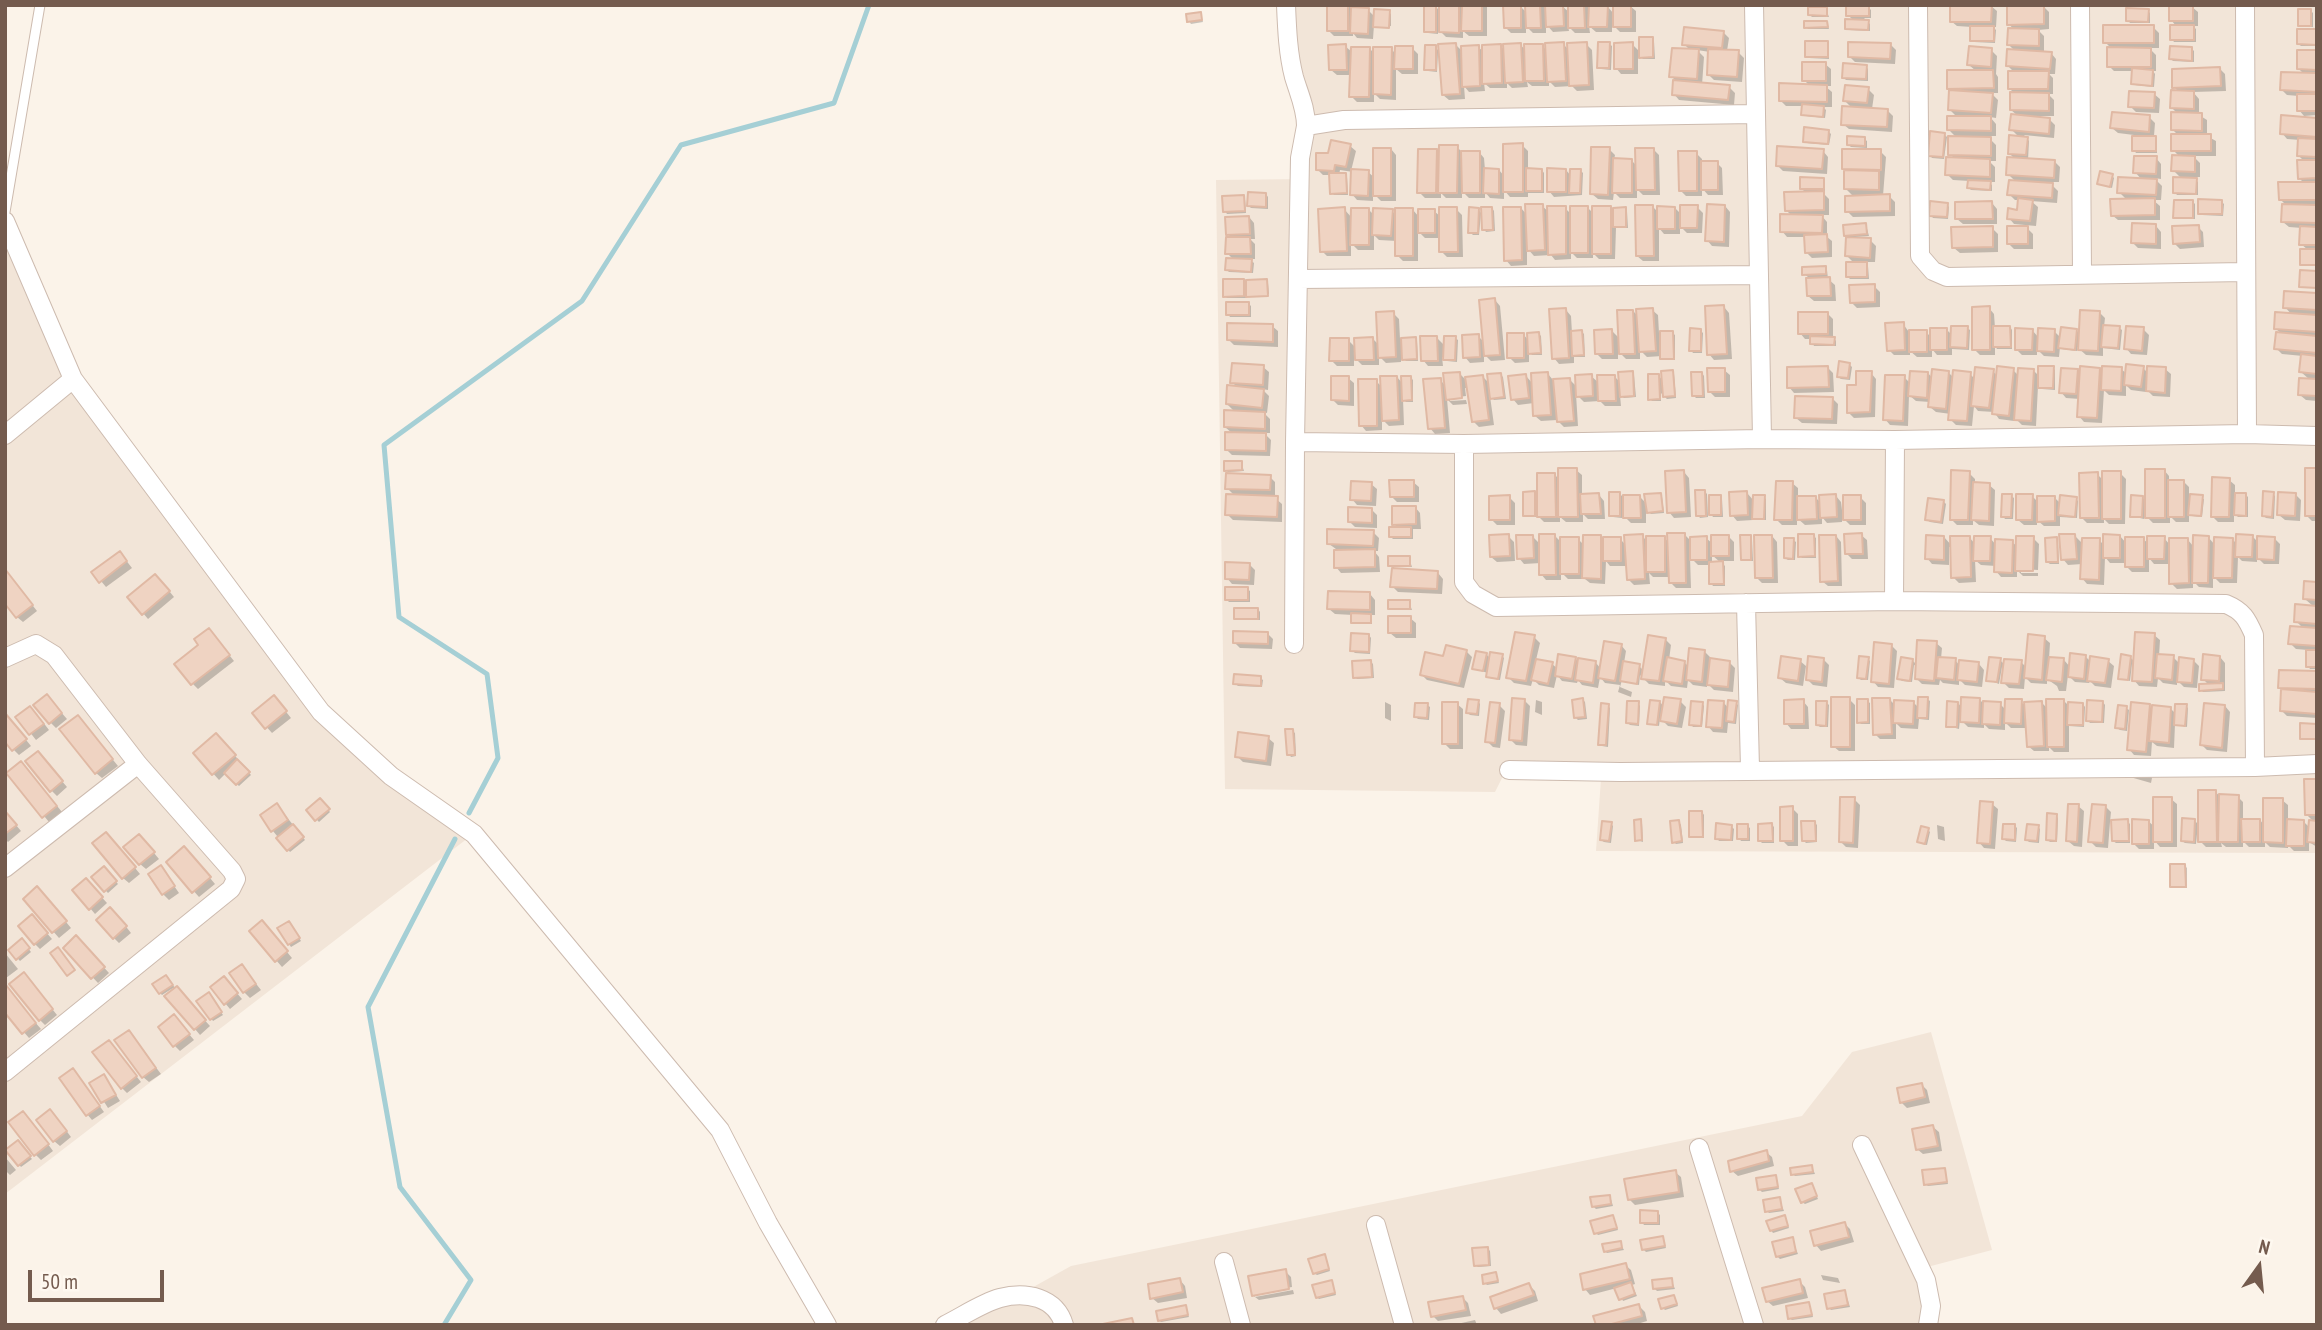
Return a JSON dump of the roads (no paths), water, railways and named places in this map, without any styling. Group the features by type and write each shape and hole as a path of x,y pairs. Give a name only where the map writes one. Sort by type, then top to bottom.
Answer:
{"street":[{"path":"1286,5 1294,77 1306,112 1300,158 1294,644"},
{"path":"1755,5 1762,439"},
{"path":"1918,5 1920,256 1933,271 1947,277 2245,272"},
{"path":"2080,5 2082,273"},
{"path":"2245,5 2247,434"},
{"path":"1306,126 1344,120 1755,114"},
{"path":"5,221 73,379 321,712 391,776 474,834 720,1130 768,1223 827,1325"},
{"path":"1298,279 1759,275"},
{"path":"5,435 73,379"},
{"path":"1295,442 1464,444 2247,434 2317,436"},
{"path":"1894,601 1895,440"},
{"path":"1464,444 1464,582 1473,594 1496,607 1894,601 2226,604 2241,610 2254,635 2255,767"},
{"path":"1746,603 1750,769"},
{"path":"5,657 36,644 54,655 138,764 232,871 236,879 231,889 5,1072"},
{"path":"5,868 138,764"},
{"path":"1509,770 1620,772 2255,767 2317,764"},
{"path":"1862,1145 1927,1280 1931,1306 1928,1325"},
{"path":"1699,1148 1754,1325"},
{"path":"1376,1225 1404,1325"},
{"path":"1224,1262 1241,1325"},
{"path":"946,1325 999,1298 1023,1295 1044,1299 1060,1312 1063,1325"}],"lane":[{"path":"5,212 40,5"}],"waterway":[{"path":"469,813 498,758 487,674 399,617 384,445 582,301 681,145 834,103 869,5"},
{"path":"444,1325 471,1280 400,1187 368,1007 455,839"}]}
